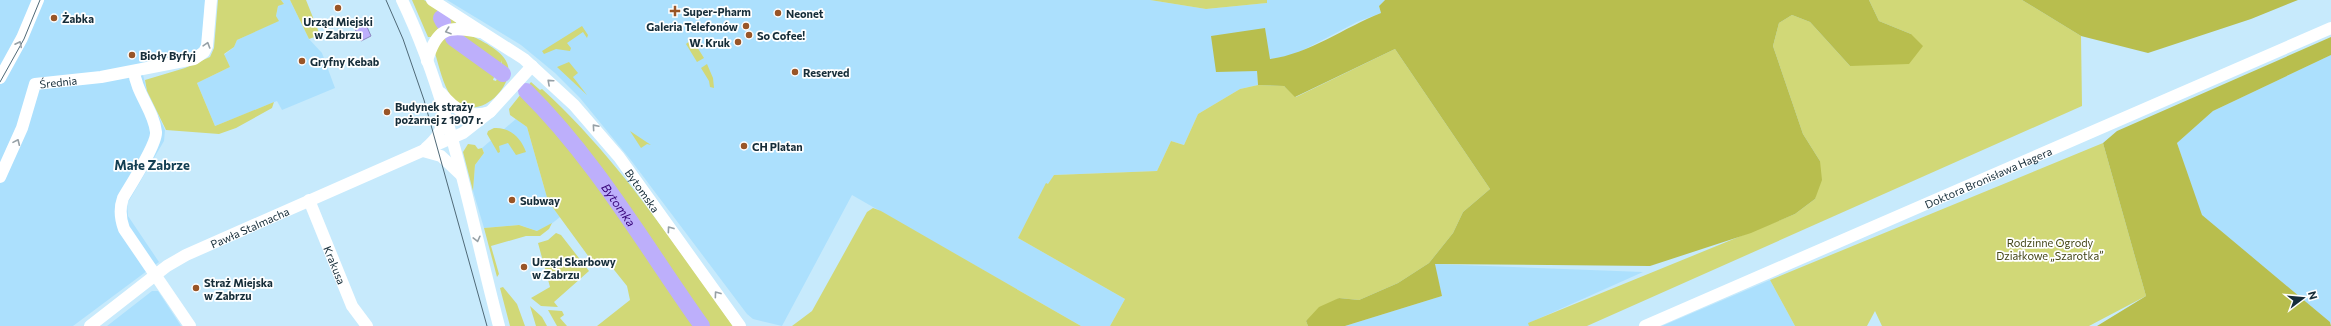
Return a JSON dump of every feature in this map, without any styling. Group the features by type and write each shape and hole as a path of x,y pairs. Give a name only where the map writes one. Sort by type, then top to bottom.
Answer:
{"street":[{"path":"0,78 22,38 38,0"},
{"name":"Średnia","path":"0,177 18,141 35,84 101,77 194,59 204,52 209,39 211,0"},
{"path":"402,0 427,61 452,139 499,326"},
{"path":"432,0 486,33"},
{"name":"Bytomska","path":"427,61 434,41 443,32 460,28 486,33 532,66 568,98 608,143 740,326"},
{"name":"Doktora Bronisława Hagera","path":"1645,326 2331,28"},
{"path":"452,139 474,126 491,111 532,66"},
{"path":"134,71 136,84 154,124 156,137 123,198 120,213 124,229 190,326"},
{"path":"436,87 449,103 463,112 480,115 491,111"},
{"name":"Pawła Stalmacha","path":"423,151 436,138 442,127 442,116 436,87"},
{"name":"Pawła Stalmacha","path":"90,326 156,275 186,255 309,200 452,139"},
{"path":"423,151 441,156 461,175"},
{"name":"Krakusa","path":"309,200 352,306 367,326"}],"shaded area":[{"path":"0,0 205,0 202,49 195,53 140,63 147,91 165,130 164,141 127,204 128,216 159,262 73,326 0,326"},
{"path":"281,0 290,0 309,39 322,53 335,88 282,110 277,101 215,126 197,83 230,67 224,55 234,47 237,40 278,21 276,16 278,6 284,4"},
{"path":"447,0 1150,0 1206,9 1267,3 1267,0 1385,0 1379,6 1381,13 1357,22 1292,56 1270,59 1257,71 1258,85 1240,89 1198,114 1184,145 1171,141 1157,171 1054,175 1018,238 1125,299 1110,326 1081,326 852,195 782,326 753,319 747,314 630,159 580,98 555,73 521,45"},
{"path":"364,20 371,36 361,41 353,25"},
{"path":"2331,55 2331,323 2201,215 2177,143 2213,111"},
{"path":"516,119 527,127 548,201 560,217 545,229 537,231 519,225 484,228 473,191 475,165 484,153 482,148"},
{"path":"1434,264 1643,272 1529,323 1529,326 1345,326 1442,296"},
{"path":"1770,280 1795,326 1662,326"},
{"path":"152,291 158,291 181,326 107,326"}],"green space":[{"path":"218,0 281,0 284,4 278,6 276,16 279,21 237,40 234,47 224,54 230,67 197,83 215,126 274,102 272,108 236,128 219,134 166,130 147,91 145,80 185,68 210,57 214,48"},
{"path":"290,0 306,0 320,35 309,39"},
{"path":"412,0 424,0 456,21 456,23 440,27 431,37 428,37"},
{"path":"1150,0 1267,0 1267,3 1206,9"},
{"path":"1385,0 1869,0 1879,21 1911,34 1923,46 1909,64 1850,66 1810,22 1792,15 1779,23 1773,46 1803,134 1820,161 1822,180 1815,199 1795,214 1751,233 1650,266 1435,264 1442,296 1345,326 1308,326 1306,321 1319,307 1339,298 1359,300 1398,283 1429,263 1453,233 1463,212 1490,189 1395,49 1295,97 1284,86 1258,85 1257,71 1216,72 1211,36 1265,28 1270,59 1299,52 1381,13 1379,6"},
{"path":"1869,0 2022,0 2081,36 2082,106 1587,326 1529,326 1528,323 1795,214 1815,199 1820,161 1803,134 1773,46 1779,23 1792,15 1810,22 1850,66 1911,34 1879,21"},
{"path":"2022,0 2298,0 2251,19 2148,53 2081,36"},
{"path":"582,26 588,35 587,38 583,32 567,43 571,48 570,51 556,49 544,54 542,51"},
{"path":"468,34 496,50 507,63 508,72 506,82 500,92 492,100 482,105 472,107 461,105 448,92 443,81 435,53 444,36","holes":["456,35 500,66 502,60 501,66 506,70 500,78 498,76 496,81 493,80 495,74 451,40"]},
{"path":"2331,37 2331,55 2213,111 2177,143 2202,215 2330,322 2331,326 2097,326 2146,296 2103,143 2117,131"},
{"path":"692,39 704,58 697,62 686,44"},
{"path":"1395,49 1490,189 1463,212 1453,233 1429,263 1398,283 1359,300 1339,298 1306,321 1308,326 1110,326 1125,299 1018,238 1046,183 1048,184 1054,175 1157,171 1171,141 1184,145 1198,114 1240,89 1258,85 1284,86 1296,97"},
{"path":"569,62 578,73 573,77 587,95 557,67"},
{"path":"707,64 713,78 714,88 710,87 709,81 701,68"},
{"path":"531,82 540,90 542,89 569,115 620,172 644,202 733,326 706,326 596,167 577,142 527,87"},
{"path":"521,94 569,147 697,326 597,326 630,300 627,286 611,266 594,264 548,201 527,127 510,115 509,109"},
{"path":"494,128 505,129 514,134 521,142 526,152 516,155 508,143 499,146 500,152 498,153 487,134 488,131"},
{"path":"630,131 651,145 647,144 641,148"},
{"name":"Rodzinne Ogrody Działkowe „Szarotka”","path":"2103,143 2146,296 2089,326 1882,326 1875,311 1867,326 1795,326 1770,280"},
{"path":"468,144 475,145 478,149 482,148 484,153 475,165 473,191 463,152"},
{"path":"873,208 881,211 1081,326 792,326 812,311 867,212"},
{"path":"552,223 549,229 540,236 526,236 491,246 499,274 497,277 484,228 519,225 537,231"},
{"path":"556,233 561,235 589,271 554,302 558,307 541,306 531,298 550,287 538,243 548,240"},
{"path":"503,287 517,304 525,326 510,326 500,288"},
{"path":"530,306 542,317 547,326 536,326"},
{"path":"548,310 562,311 564,315 560,318 567,326 557,326"}],"waterway":[{"name":"Bytomka","path":"441,18 443,22"},
{"name":"Bytomka","path":"453,38 503,74"},
{"name":"Bytomka","path":"526,91 575,146 619,204 702,326"}],"tram line":[{"path":"0,82 24,39 40,0"},
{"path":"386,0 403,39 424,100 487,326"}],"place":[{"name":"Urząd Miejski w Zabrzu","path":"338,8"},
{"name":"Super-Pharm","path":"675,11"},
{"name":"Neonet","path":"778,13"},
{"name":"Żabka","path":"54,18"},
{"name":"Galeria Telefonów","path":"746,26"},
{"name":"So Cofee!","path":"749,35"},
{"name":"W. Kruk","path":"738,42"},
{"name":"Bioły Byfyj","path":"132,55"},
{"name":"Gryfny Kebab","path":"302,61"},
{"name":"Reserved","path":"795,72"},
{"name":"Budynek straży pożarnej z 1907 r.","path":"387,112"},
{"name":"CH Platan","path":"744,146"},
{"name":"Subway","path":"512,200"},
{"name":"Urząd Skarbowy w Zabrzu","path":"524,267"},
{"name":"Straż Miejska w Zabrzu","path":"196,288"}],"district":[{"name":"Małe Zabrze","path":"152,165"}]}
